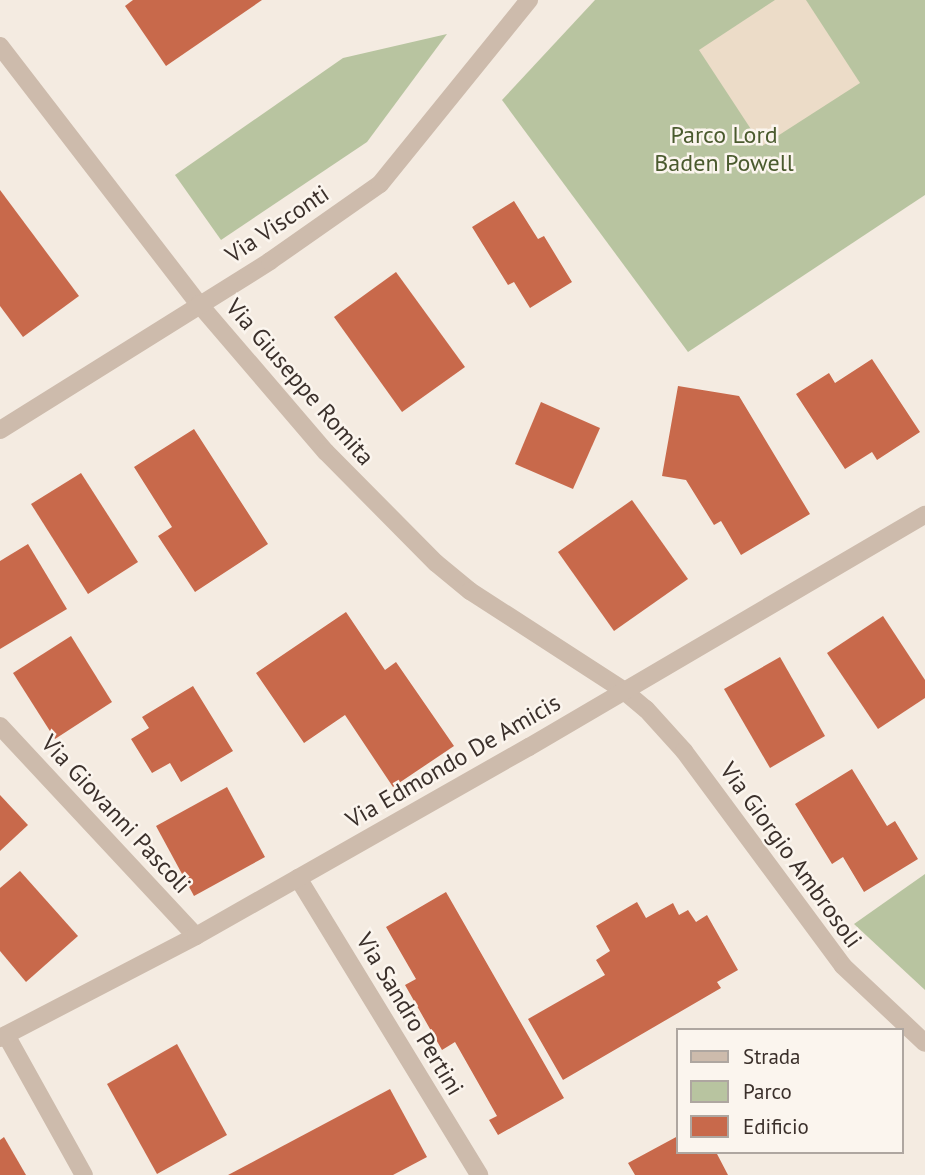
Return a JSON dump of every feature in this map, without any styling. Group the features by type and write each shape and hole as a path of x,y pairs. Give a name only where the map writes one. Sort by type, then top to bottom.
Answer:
{"street":[{"name":"Via Visconti","path":"0,430 270,261 380,184 529,0"},
{"name":"Via Giuseppe Romita","path":"0,46 199,304 291,414 436,564 470,591 623,691"},
{"name":"Via Edmondo De Amicis","path":"3,1037 196,936 925,515"},
{"name":"Via Giorgio Ambrosoli","path":"623,691 646,709 684,751 843,967 925,1043"},
{"name":"Via Giovanni Pascoli","path":"0,726 196,936"},
{"name":"Via Sandro Pertini","path":"298,878 479,1175"},
{"path":"3,1037 84,1175"}],"green space":[{"name":"Parco Lord Baden Powell","path":"595,0 925,0 925,195 688,352 502,100"},
{"path":"447,34 367,142 221,240 175,175 343,58"},
{"path":"925,874 925,990 854,924"}],"shaded area":[{"path":"775,0 806,0 860,83 762,146 699,50"}],"building":[{"path":"133,0 262,0 166,66 125,6"},
{"path":"0,190 79,296 23,337 0,306"},
{"path":"514,201 538,239 544,236 572,282 530,308 514,282 508,285 472,227"},
{"path":"396,272 465,367 402,412 334,317"},
{"path":"872,359 920,432 877,460 872,452 845,469 796,394 829,373 835,383"},
{"path":"678,386 739,396 810,514 741,555 721,521 714,525 686,480 662,476"},
{"path":"541,402 600,428 573,489 515,464"},
{"path":"194,429 268,544 195,592 158,536 172,527 134,467"},
{"path":"81,473 138,562 88,594 31,504"},
{"path":"632,500 688,579 614,631 558,552"},
{"path":"28,544 67,609 0,649 0,561"},
{"path":"346,612 385,670 396,662 454,746 393,787 345,715 304,743 256,673"},
{"path":"883,616 925,680 925,698 878,729 827,653"},
{"path":"71,636 112,702 55,739 13,673"},
{"path":"780,657 825,736 770,768 724,689"},
{"path":"193,686 233,751 181,782 170,763 152,773 131,739 149,728 142,717"},
{"path":"852,769 887,826 895,821 918,859 864,892 843,857 832,864 795,804"},
{"path":"227,787 265,857 194,896 156,826"},
{"path":"0,795 28,825 0,851"},
{"path":"20,871 78,936 26,982 0,951 0,888"},
{"path":"446,892 564,1098 498,1135 489,1120 497,1116 455,1042 442,1050 405,985 416,979 386,927"},
{"path":"637,902 646,918 673,903 679,915 688,910 696,922 707,915 738,970 717,982 721,988 563,1080 528,1019 605,975 596,960 610,951 596,926"},
{"path":"177,1044 227,1135 157,1174 107,1084"},
{"path":"390,1089 427,1157 393,1175 228,1175"},
{"path":"4,1137 26,1175 0,1175 0,1140"},
{"path":"676,1137 676,1154 717,1154 728,1175 635,1175 628,1163"}]}
